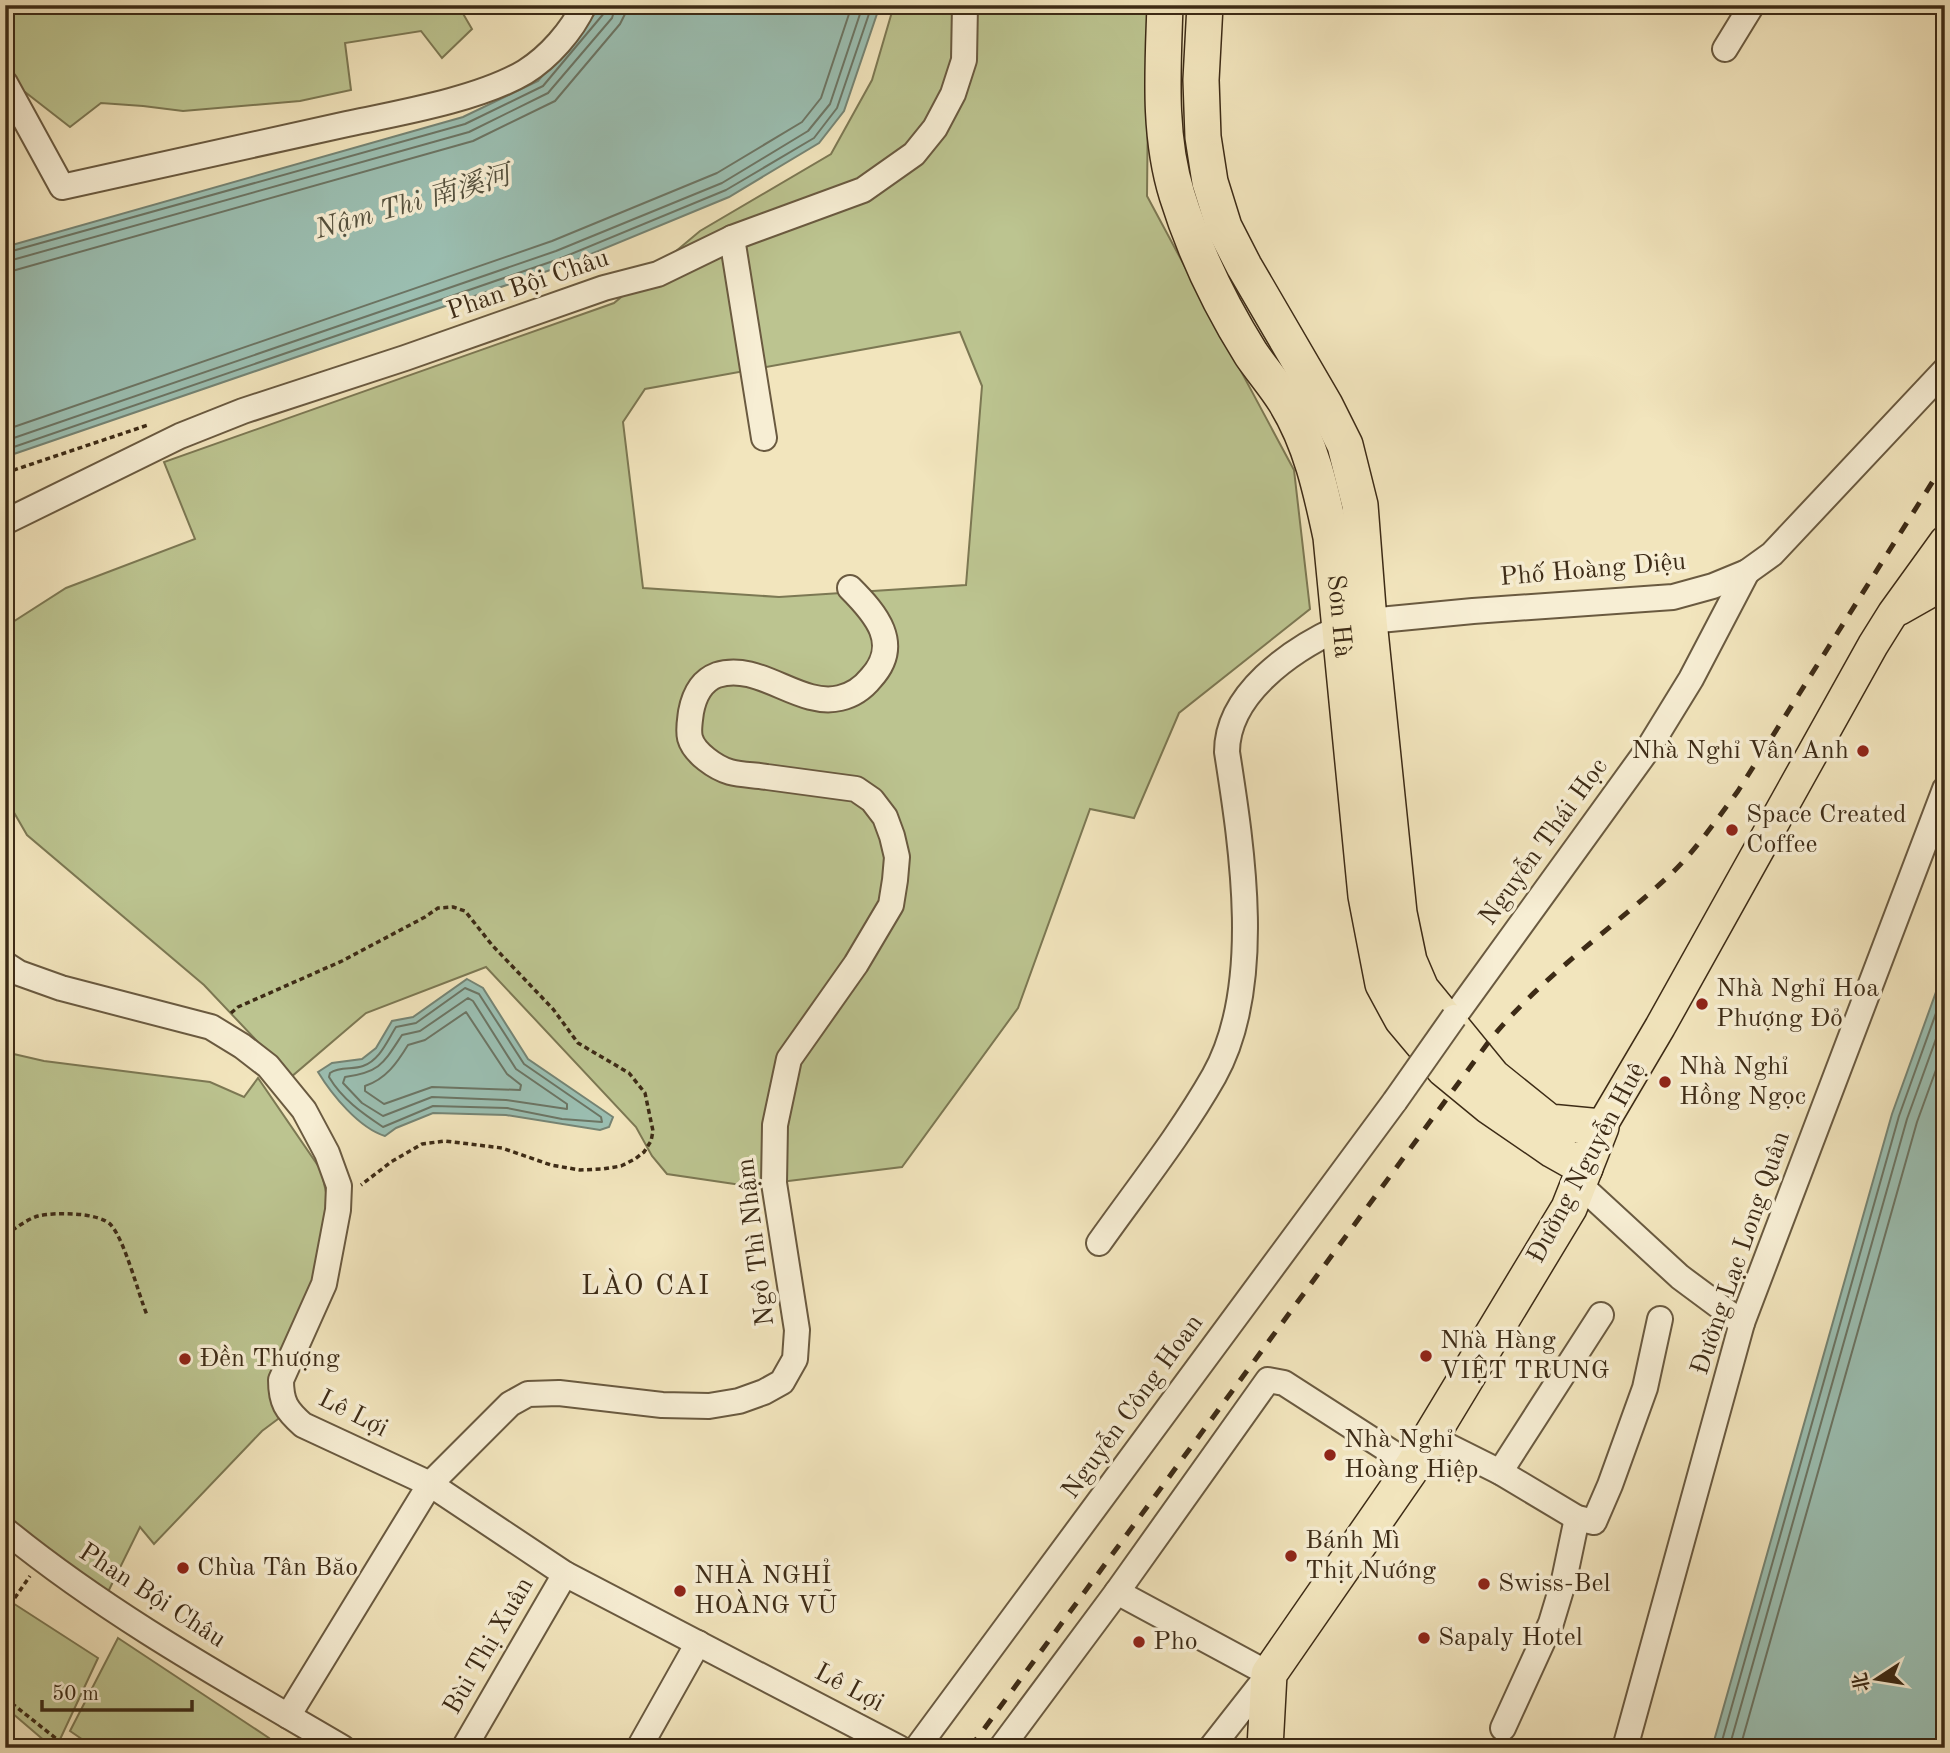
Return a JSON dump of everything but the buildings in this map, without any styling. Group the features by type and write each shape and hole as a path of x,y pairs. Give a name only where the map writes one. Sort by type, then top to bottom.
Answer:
{"highway":[{"name":"Sơn Hà","path":"1165,5 1162,100 1167,149 1177,193 1192,236 1217,291 1251,353 1286,402 1307,445 1321,487 1354,625 1399,913 1409,961 1421,989 1493,1077 1549,1122 1601,1127"},
{"name":"Sơn Hà","path":"1205,5 1201,80 1203,137 1210,182 1224,227 1244,267 1325,405 1345,446 1360,505 1350,722 1366,896 1383,984 1402,1019 1444,1069 1489,1106 1553,1150 1582,1176"},
{"name":"Đường Nguyễn Huệ","path":"1269,1674 1422,1452 1569,1208 1601,1127"},
{"path":"1265,1748 1269,1674"}],"main road":[{"name":"Đường Nguyễn Huệ","path":"1601,1127 1660,1027 1873,645 1945,541"},
{"path":"1893,613 1929,593 1945,588"}],"street":[{"path":"5,83 62,187 370,119 481,90 512,79 544,57 573,25 584,5"},
{"name":"Phan Bội Châu","path":"5,522 180,436 243,411 604,288 658,274 732,238 863,190 914,154 935,128 953,94 964,60 965,5"},
{"path":"1725,49 1752,5"},
{"path":"732,238 764,438"},
{"name":"Phố Hoàng Diệu","path":"1100,1242 1215,1074 1231,1033 1241,989 1245,940 1241,864 1227,737 1233,718 1248,695 1268,674 1307,643 1354,625 1473,611 1672,597 1713,586 1747,572 1772,554 1945,370"},
{"name":"Nguyễn Thái Học","path":"1395,1101 1648,749 1692,679 1747,572"},
{"name":"Ngô Thì Nhậm","path":"288,1716 430,1484 510,1404 528,1394 559,1393 662,1405 709,1406 739,1401 764,1392 782,1382 795,1359 797,1330 774,1183 775,1125 789,1059 856,964 891,905 897,857 885,817 872,800 856,789 729,772 698,751 690,739 690,722 693,702 700,687 714,676 727,673 741,673 820,699 838,699 853,694 866,684 876,673 886,645 873,611 850,588"},
{"name":"Đường Lạc Long Quân","path":"1625,1748 1742,1323 1945,789"},
{"name":"Lê Lợi","path":"5,964 61,988 211,1027 268,1066 304,1110 327,1153 339,1186 338,1210 324,1284 281,1380 281,1397 290,1413 303,1425 430,1484 565,1574 899,1748"},
{"name":"Nguyễn Công Hoan","path":"918,1748 1395,1101"},
{"path":"1582,1176 1680,1278 1742,1323"},
{"path":"1500,1472 1601,1315"},
{"path":"1001,1748 1268,1380 1284,1383 1422,1452 1500,1472 1577,1518 1594,1522 1645,1388 1660,1319"},
{"path":"1503,1728 1551,1623 1564,1580 1577,1518"},
{"name":"Phan Bội Châu","path":"5,1531 41,1560 131,1622 343,1748"},
{"name":"Bùi Thị Xuân","path":"464,1748 565,1574"},
{"path":"1117,1591 1269,1674 1211,1748"},
{"path":"639,1748 698,1643"}],"path":[{"path":"211,1027 238,1007 342,961 438,908 453,907 465,911 492,946 552,1009 578,1043 629,1073 645,1093 653,1131 651,1141 635,1160 621,1166 580,1170 551,1165 502,1147 456,1141 422,1144 391,1162 365,1182 338,1210"},
{"path":"5,1235 36,1216 88,1216 110,1224 122,1246 147,1315"},
{"path":"5,1612 41,1560"},
{"path":"5,1698 68,1748"}],"green space":[{"path":"5,5 458,5 472,29 442,58 421,31 345,43 351,90 300,101 183,111 101,103 70,127 25,92 5,93"},
{"path":"894,5 1149,5 1147,196 1294,470 1310,609 1179,713 1134,818 1090,809 1018,1008 902,1167 748,1186 667,1174 652,1156 636,1127 486,967 366,1013 291,1077 204,985 27,835 5,797 5,627 66,588 195,539 164,462 614,303 700,231 831,154 872,80","holes":["960,332 982,386 966,585 779,597 643,588 623,422 645,389"]},
{"path":"5,1052 44,1061 210,1082 244,1097 258,1078 321,1170 328,1201 316,1281 269,1391 282,1416 262,1431 154,1544 140,1527 104,1600 5,1539"},
{"path":"5,1598 98,1658 56,1748 5,1707"},
{"path":"118,1638 269,1738 263,1748 95,1748 70,1731"}],"water":[{"name":"Nậm Thi 南溪河","path":"602,5 880,5 844,111 819,143 729,197 562,266 5,457 5,247 463,117 538,81"},
{"path":"1945,967 1945,1748 1712,1748 1892,1114"},
{"path":"467,979 483,988 528,1059 613,1117 609,1127 600,1130 506,1115 433,1113 396,1128 385,1136 366,1126 347,1110 318,1072 332,1063 362,1059 376,1048 392,1021 413,1017"}],"railway":[{"path":"970,1748 1490,1040 1554,974 1671,874 1714,823 1738,791 1945,462"}],"place":[{"name":"Nhà Nghỉ Vân Anh","path":"1863,751"},
{"name":"Space Created Coffee","path":"1732,830"},
{"name":"Nhà Nghỉ Hoa Phượng Đỏ","path":"1702,1004"},
{"name":"Nhà Nghỉ Hồng Ngọc","path":"1665,1082"},
{"name":"Nhà Hàng VIỆT TRUNG","path":"1426,1356"},
{"name":"Đền Thượng","path":"185,1359"},
{"name":"Nhà Nghỉ Hoàng Hiệp","path":"1330,1455"},
{"name":"Bánh Mì Thịt Nướng","path":"1291,1556"},
{"name":"Chùa Tân Băo","path":"183,1568"},
{"name":"Swiss-Bel","path":"1484,1584"},
{"name":"NHÀ NGHỈ HOÀNG VŨ","path":"680,1591"},
{"name":"Sapaly Hotel","path":"1424,1638"},
{"name":"Pho","path":"1139,1642"}],"district":[{"name":"LÀO CAI","path":"646,1287"}]}
